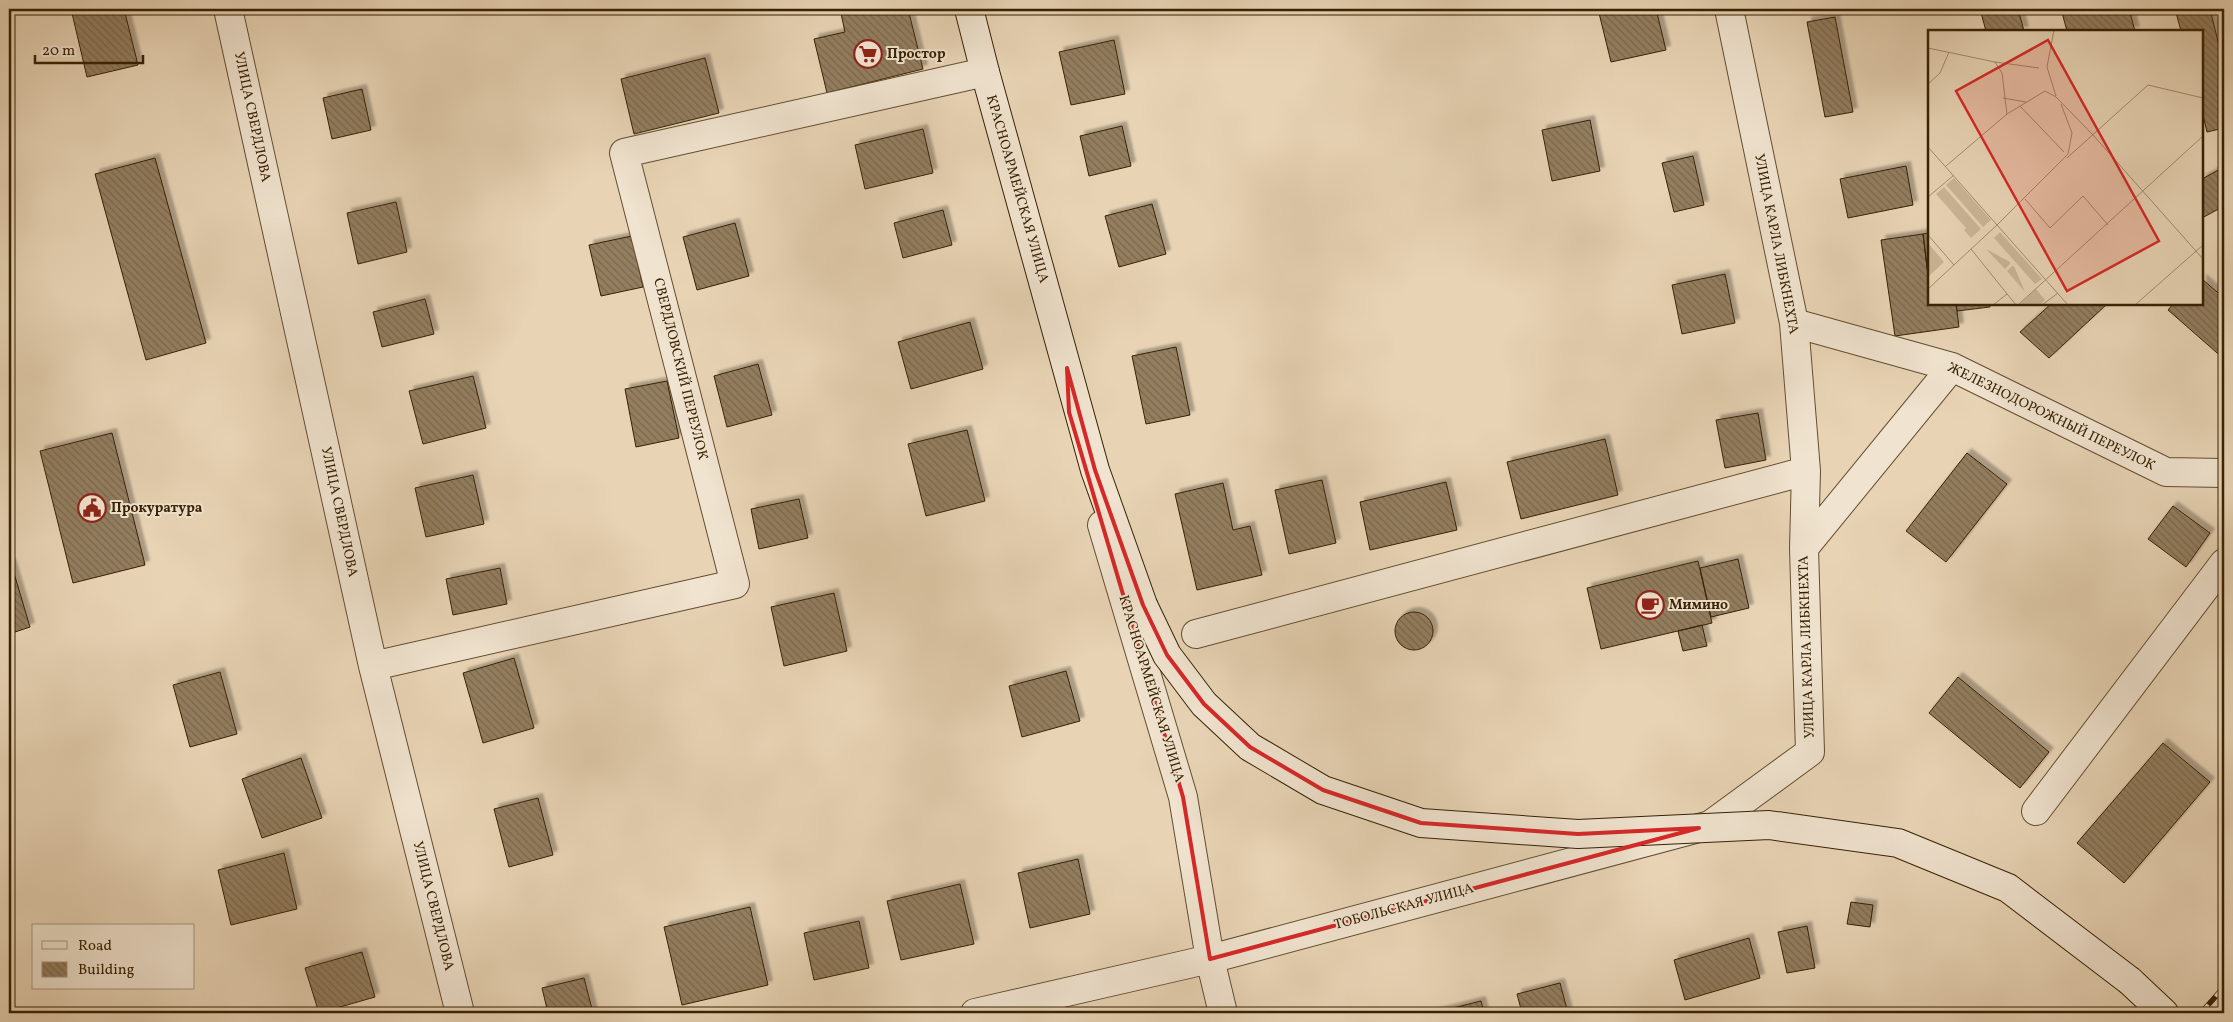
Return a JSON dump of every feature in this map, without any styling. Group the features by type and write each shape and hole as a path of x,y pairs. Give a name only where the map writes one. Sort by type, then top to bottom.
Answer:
{"street":[{"name":"УЛИЦА СВЕРДЛОВА","path":"228,9 373,666 460,1013"},
{"name":"КРАСНОАРМЕЙСКАЯ УЛИЦА","path":"969,9 1095,470 1143,605 1167,654 1204,704 1250,746 1323,790 1421,823 1578,834 1769,824 1898,843 2008,888 2130,982 2164,1013"},
{"name":"УЛИЦА КАРЛА ЛИБКНЕХТА","path":"1729,9 1794,323 1806,471 1804,548 1810,752"},
{"name":"СВЕРДЛОВСКИЙ ПЕРЕУЛОК","path":"373,666 735,584 624,153 985,72"},
{"name":"ЖЕЛЕЗНОДОРОЖНЫЙ ПЕРЕУЛОК","path":"1794,323 1952,368 2166,472 2224,473"},
{"name":"КРАСНОАРМЕЙСКАЯ УЛИЦА","path":"1067,368 1068,412 1183,797 1210,959 1223,1013"},
{"path":"1804,548 1952,368"},
{"path":"1196,634 1806,471"},
{"path":"2036,811 2224,563"},
{"name":"ТОБОЛЬСКАЯ УЛИЦА","path":"975,1013 1210,959 1710,825 1810,752"}],"highlighted area":[{"path":"1067,368 1095,470 1143,605 1167,655 1204,704 1250,747 1323,790 1421,823 1578,834 1699,828 1210,959 1183,797 1069,412"}],"building":[{"path":"71,9 124,9 138,65 87,77"},
{"name":"Простор","path":"840,9 908,9 923,69 827,93 814,39 845,32"},
{"path":"1598,9 1656,9 1666,50 1611,62"},
{"path":"1980,9 2018,9 2024,30 1986,30"},
{"path":"2061,9 2129,9 2135,30 2067,30"},
{"path":"2175,9 2210,9 2224,66 2224,128 2207,132 2203,115 2203,30 2181,30"},
{"path":"1835,17 1853,112 1825,117 1807,22"},
{"path":"1114,40 1125,94 1071,105 1059,52"},
{"path":"705,58 719,113 634,134 621,79"},
{"path":"362,89 371,130 332,139 323,98"},
{"path":"1590,120 1600,171 1552,181 1542,130"},
{"path":"1122,126 1131,166 1089,176 1080,136"},
{"path":"923,129 933,173 865,189 855,145"},
{"path":"1693,156 1704,205 1674,212 1662,163"},
{"path":"155,158 206,343 146,360 95,174"},
{"path":"1906,166 1913,205 1848,218 1840,179"},
{"path":"2224,167 2224,206 2203,217 2203,178"},
{"path":"396,202 407,252 358,264 347,213"},
{"path":"1152,204 1166,254 1119,267 1105,216"},
{"path":"943,210 952,245 903,258 894,223"},
{"path":"735,223 749,276 697,290 683,237"},
{"path":"1928,233 1928,275 1923,234"},
{"path":"1923,234 1928,275 1928,305 1956,305 1959,327 1895,336 1881,240"},
{"path":"632,236 643,287 601,296 589,245"},
{"path":"1725,274 1735,323 1682,334 1672,285"},
{"path":"2203,280 2224,298 2224,359 2168,310 2172,305 2203,305"},
{"path":"425,299 434,334 382,347 373,312"},
{"path":"1956,305 1990,305 1990,307 1957,311"},
{"path":"2050,305 2106,305 2049,358 2020,332"},
{"path":"970,322 983,369 911,389 898,342"},
{"path":"1176,347 1190,415 1146,424 1132,356"},
{"path":"758,364 772,415 727,427 714,376"},
{"path":"473,376 486,428 423,444 409,391"},
{"path":"667,381 679,438 636,447 625,389"},
{"path":"1758,413 1766,460 1725,468 1716,420"},
{"path":"967,430 985,501 926,516 908,444"},
{"name":"Прокуратура","path":"112,433 145,565 73,583 40,451"},
{"path":"1605,439 1618,495 1521,519 1507,462"},
{"path":"1967,453 2007,484 1946,562 1906,531"},
{"path":"473,475 484,524 426,537 415,488"},
{"path":"1322,480 1336,543 1289,554 1275,490"},
{"path":"1446,482 1457,530 1370,550 1360,502"},
{"path":"1223,483 1233,530 1250,526 1262,575 1197,590 1175,494"},
{"path":"799,499 808,538 759,549 751,509"},
{"path":"2173,506 2210,533 2186,567 2148,539"},
{"path":"1738,559 1749,608 1711,617 1700,568"},
{"name":"Мимино","path":"1698,561 1712,623 1601,649 1587,588"},
{"path":"9,563 11,563 30,627 9,634"},
{"path":"500,568 507,604 453,615 446,579"},
{"path":"834,593 847,651 784,666 771,607"},
{"path":"1414,612 1428,617 1433,631 1428,645 1414,650 1400,645 1395,631 1400,617"},
{"path":"1702,625 1707,646 1683,651 1678,631"},
{"path":"514,658 534,728 483,743 463,673"},
{"path":"1066,671 1080,721 1022,737 1009,686"},
{"path":"220,672 237,734 190,747 173,685"},
{"path":"1958,677 2049,752 2020,788 1929,713"},
{"path":"2163,743 2210,782 2124,883 2077,843"},
{"path":"301,758 322,818 262,838 242,779"},
{"path":"538,798 553,855 509,867 494,809"},
{"path":"284,853 297,909 231,925 218,870"},
{"path":"1078,859 1090,914 1030,928 1018,873"},
{"path":"960,884 974,944 901,960 887,901"},
{"path":"1851,902 1873,905 1870,927 1847,924"},
{"path":"750,907 768,985 682,1005 664,927"},
{"path":"859,921 869,968 814,980 804,933"},
{"path":"1807,926 1815,968 1787,973 1778,932"},
{"path":"1749,938 1760,978 1685,1000 1674,960"},
{"path":"362,952 375,997 319,1013 305,968"},
{"path":"584,978 593,1013 548,1013 542,988"},
{"path":"1560,983 1568,1013 1522,1013 1517,994"},
{"path":"1481,1001 1484,1013 1433,1013"}],"railway":[{"path":"2201,1013 2224,987"}],"place":[{"name":"Простор","path":"868,54"},
{"name":"Прокуратура","path":"92,508"},
{"name":"Мимино","path":"1650,605"}]}
